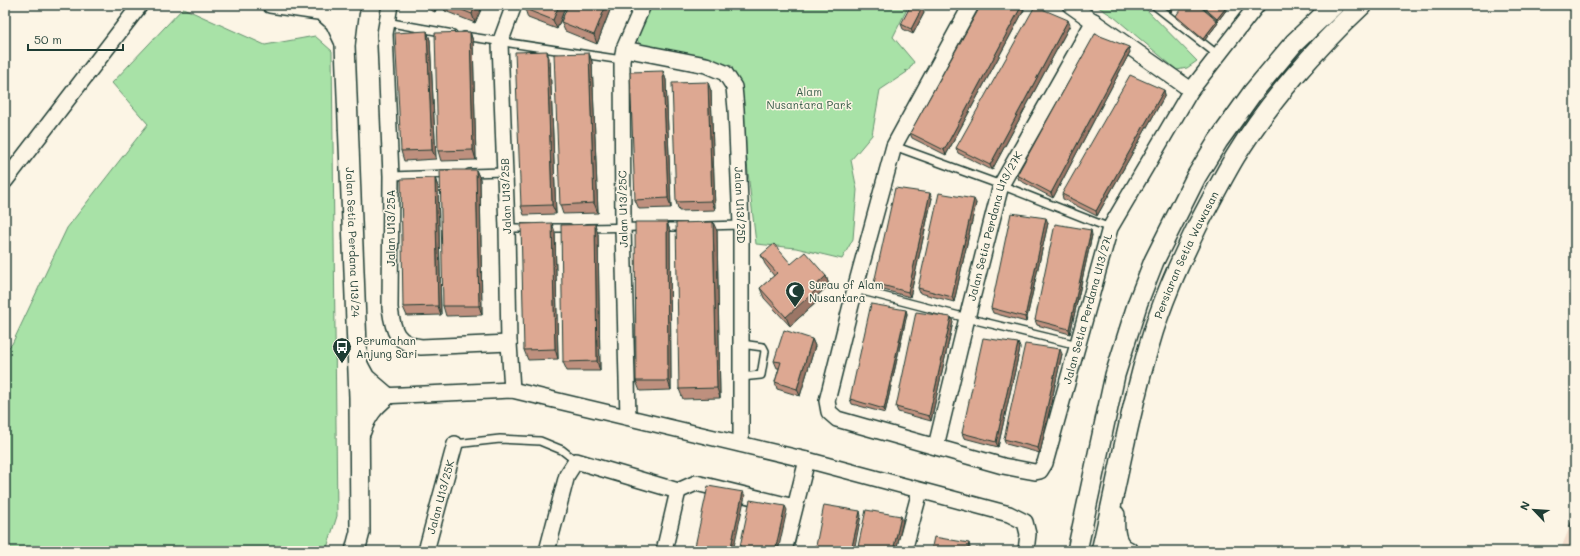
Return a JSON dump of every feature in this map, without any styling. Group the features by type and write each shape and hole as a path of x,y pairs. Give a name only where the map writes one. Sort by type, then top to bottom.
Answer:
{"street":[{"path":"5,181 140,5"},
{"path":"270,5 340,9"},
{"name":"Jalan U13/25A","path":"390,5 385,34 391,176 390,308 392,325 400,340 410,345 421,347 509,343"},
{"name":"Jalan U13/25B","path":"512,390 509,343 507,228 500,42 514,5"},
{"name":"Jalan U13/25C","path":"628,417 623,228 623,55 643,5"},
{"path":"856,289 894,146 971,5"},
{"path":"1070,5 1191,90"},
{"name":"Jalan Setia Perdana U13/27L","path":"856,289 827,401 829,412 837,419 1003,466 1030,472 1040,471 1045,463 1110,228 1191,90 1257,5"},
{"path":"1077,551 1115,375 1136,309 1154,261 1196,177 1218,141 1253,92 1289,49 1334,5"},
{"name":"Persiaran Setia Wawasan","path":"1101,551 1139,382 1161,310 1176,269 1218,186 1236,156 1272,104 1306,64 1362,5"},
{"name":"Jalan Setia Perdana U13/24","path":"340,9 335,22 341,31 345,45 359,397 360,532 355,551"},
{"name":"Jalan Setia Perdana U13/27K","path":"936,446 1001,186 1094,22"},
{"name":"Jalan U13/25D","path":"623,55 706,64 725,73 734,88 741,225 741,444"},
{"path":"358,365 365,378 386,396"},
{"path":"359,397 512,390 807,460 1009,514 1025,522 1028,534 1026,551"},
{"path":"359,436 365,419 372,408 386,396"},
{"name":"Jalan U13/25K","path":"426,551 456,444"},
{"path":"784,551 807,460"},
{"path":"547,551 567,475 576,461 678,491 696,483 794,507"},
{"path":"1119,472 1114,524 1117,542 1128,551"},
{"path":"664,551 678,491"},
{"path":"904,551 920,491"}],"lane":[{"path":"1154,5 1218,55"},
{"path":"386,22 500,42 623,55"},
{"path":"894,146 1110,228"},
{"path":"391,176 505,172"},
{"path":"507,228 623,228 741,225"},
{"path":"856,289 1078,345"},
{"path":"741,344 763,347 765,352 761,376 741,377"},
{"path":"456,444 500,439 540,441 562,450 576,461"}],"shaded area":[{"path":"1575,514 1575,551 1560,551"}],"green space":[{"name":"Alam Nusantara Park","path":"649,5 909,5 893,37 914,62 908,71 905,70 907,72 880,90 872,135 851,160 857,190 853,239 842,259 796,248 756,244 741,109 732,66 712,60 645,53 635,36"},
{"path":"1095,5 1142,5 1197,61 1187,68 1177,70 1114,17"},
{"path":"183,8 265,45 315,36 332,51 337,516 326,551 5,551 5,351 12,344 67,228 148,124 112,83"}],"building":[{"path":"449,5 475,5 472,14"},
{"path":"526,5 559,5 553,20 525,9"},
{"path":"568,5 606,5 594,35 561,22"},
{"path":"911,5 916,5 922,8 911,29 901,24"},
{"path":"981,5 1022,5 944,150 910,133"},
{"path":"1165,5 1174,5 1170,10"},
{"path":"1183,5 1198,5 1217,21 1203,39 1176,16"},
{"path":"1201,5 1228,5 1217,19"},
{"path":"1035,6 1068,20 990,165 956,148"},
{"path":"427,31 432,150 401,151 395,33"},
{"path":"470,32 473,150 438,151 435,33"},
{"path":"1095,34 1129,47 1051,193 1017,175"},
{"path":"547,51 552,205 521,206 515,52"},
{"path":"589,53 594,203 560,205 554,54"},
{"path":"663,71 668,198 635,200 630,72"},
{"path":"1130,75 1164,90 1096,211 1062,194"},
{"path":"708,82 712,201 676,202 672,83"},
{"path":"440,170 476,170 479,306 443,306"},
{"path":"435,178 438,306 403,307 401,179"},
{"path":"895,188 930,193 908,292 874,283"},
{"path":"939,193 974,199 952,297 918,288"},
{"path":"1011,213 1046,218 1025,317 991,308"},
{"path":"635,222 667,222 668,381 636,381"},
{"path":"713,222 717,388 679,389 676,223"},
{"path":"552,223 555,349 524,350 521,224"},
{"path":"595,224 597,361 563,362 561,225"},
{"path":"1055,224 1091,230 1069,329 1035,320"},
{"path":"774,244 791,264 805,252 826,276 813,288 815,291 786,317 760,288 777,273 761,255"},
{"path":"871,304 906,310 884,409 850,399"},
{"path":"916,312 951,317 929,416 896,407"},
{"path":"784,330 812,339 797,389 775,382 781,362 774,361"},
{"path":"983,338 1018,343 996,442 962,433"},
{"path":"1025,344 1060,349 1038,448 1004,439"},
{"path":"708,486 743,492 730,551 694,551"},
{"path":"750,500 785,506 775,551 739,551"},
{"path":"824,505 860,511 851,551 815,551"},
{"path":"866,510 901,516 893,551 857,551"},
{"path":"1575,512 1575,527 1570,526"},
{"path":"934,537 969,543 967,551 931,551"},
{"path":"976,548 996,551 975,551"}],"place":[{"name":"Surau of Alam Nusantara","path":"795,308"},
{"name":"Perumahan Anjung Sari","path":"342,364"}]}
